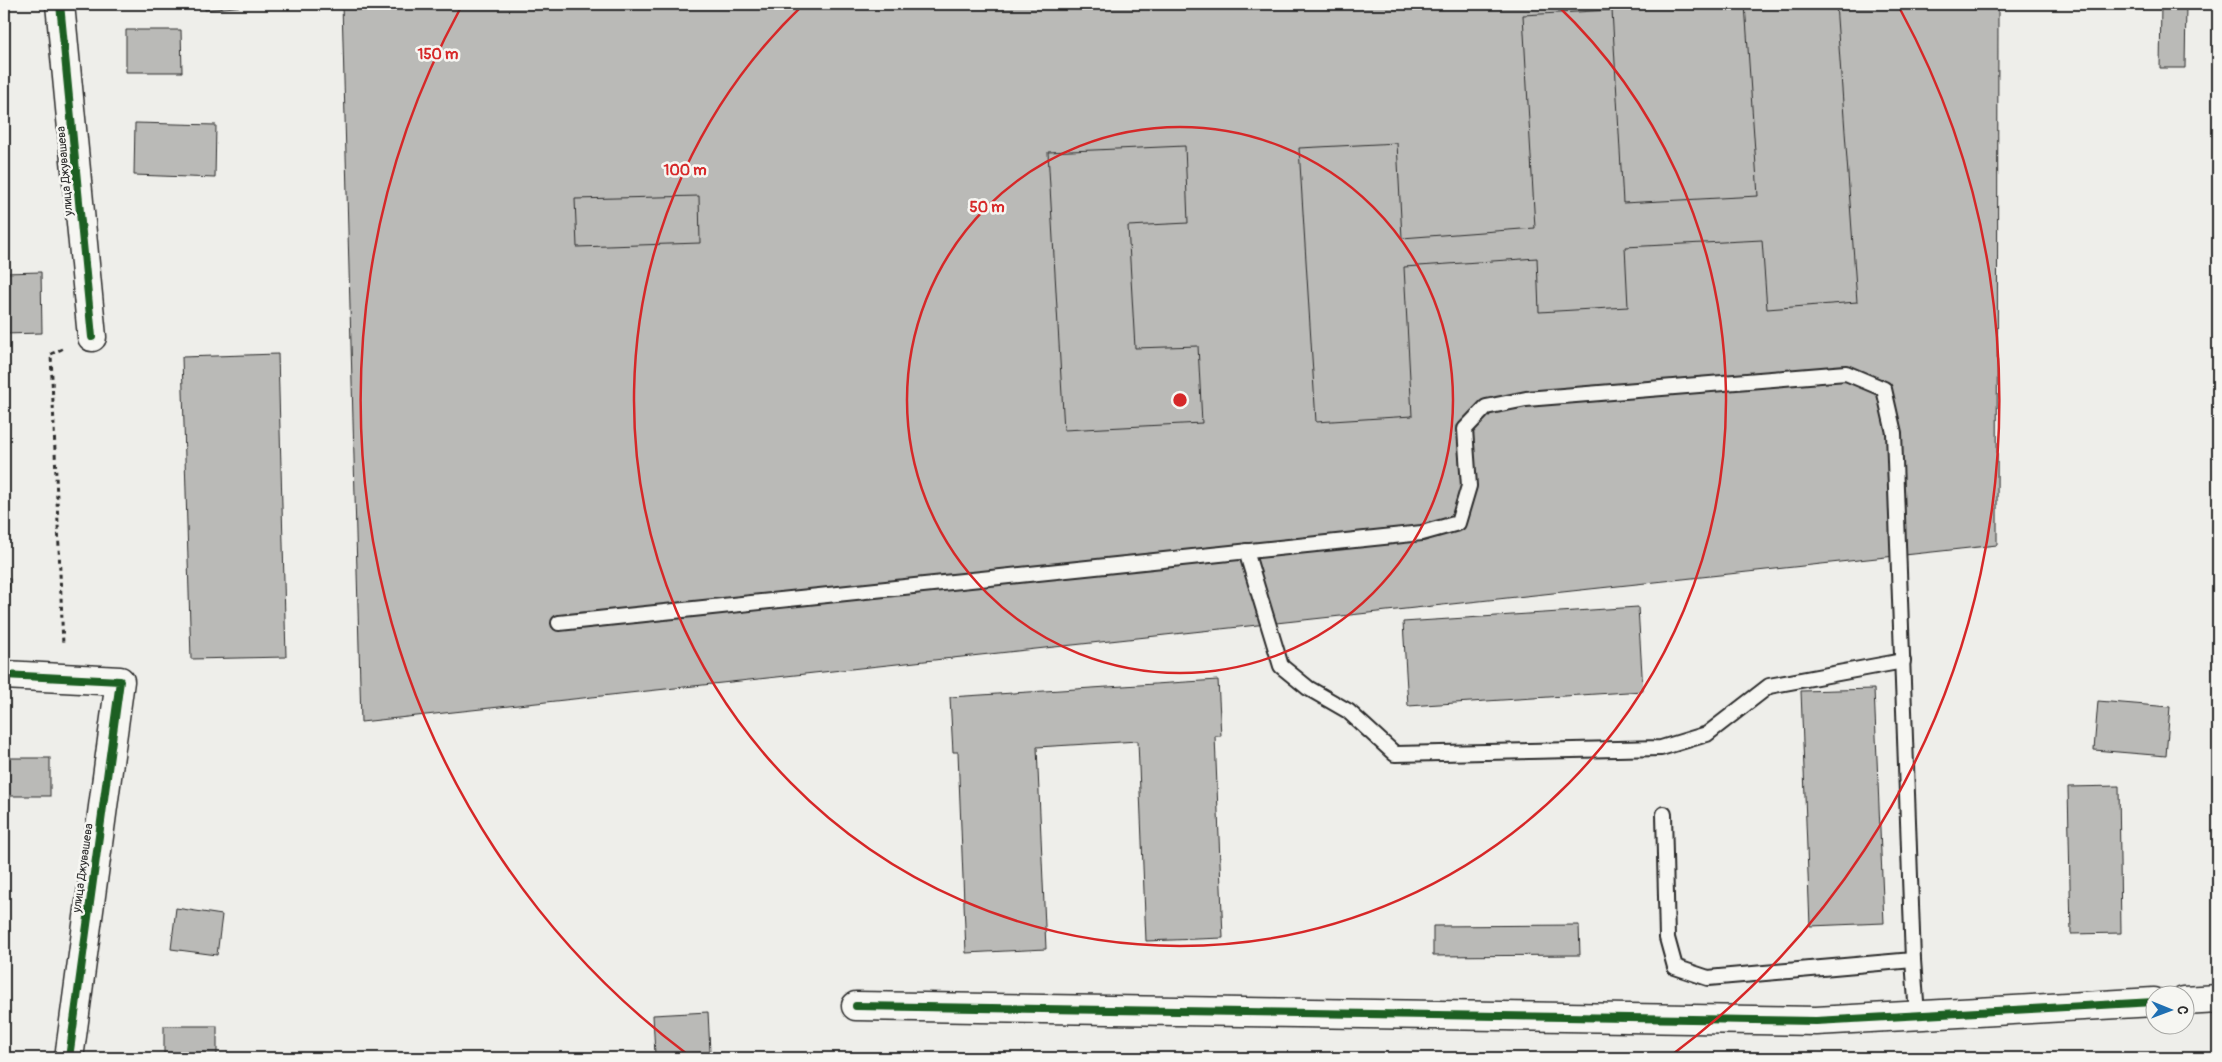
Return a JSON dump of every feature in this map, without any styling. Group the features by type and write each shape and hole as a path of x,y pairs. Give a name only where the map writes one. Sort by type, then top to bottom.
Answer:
{"street":[{"name":"улица Джувашева","path":"60,4 92,337"},
{"path":"4,675 64,678"},
{"name":"улица Джувашева","path":"64,678 120,680 69,1058"},
{"path":"2194,1000 2218,999"},
{"path":"856,1006 1816,1021 2144,1003"}],"lane":[{"path":"559,623 1422,532 1458,523 1470,486 1465,429 1486,407 1526,399 1846,373 1884,389 1894,433 1913,960 1917,1016"},
{"path":"1246,551 1281,666 1308,688 1348,711 1395,754 1661,748 1707,734 1769,686 1903,661"},
{"path":"1664,814 1667,938 1674,967 1708,978 1913,960"}],"path":[{"path":"64,678 51,354 92,337"}],"building":[{"path":"205,4 254,4 254,5 205,10"},
{"path":"342,4 1998,4 1997,545 361,722"},
{"path":"1745,4 1836,4 1857,302 1767,309 1762,240 1625,247 1628,307 1539,312 1537,258 1404,267 1412,416 1316,422 1299,148 1397,143 1402,238 1535,228 1523,15 1612,10 1623,203 1758,196"},
{"path":"2161,4 2186,4 2185,68 2160,68"},
{"path":"126,30 181,30 182,72 126,72"},
{"path":"135,123 216,125 215,178 134,175"},
{"path":"1185,146 1188,223 1128,226 1135,348 1198,346 1202,423 1064,430 1048,152"},
{"path":"699,196 700,243 577,247 575,199"},
{"path":"41,272 42,333 4,334 4,273"},
{"path":"278,354 286,657 191,659 182,357"},
{"path":"4,578 10,579 7,622 4,621"},
{"path":"1638,607 1643,691 1408,706 1403,622"},
{"path":"1218,680 1221,736 1215,736 1223,938 1146,941 1138,741 1037,747 1046,949 966,953 958,752 953,752 950,697"},
{"path":"1874,689 1884,923 1810,926 1801,691"},
{"path":"2098,701 2170,707 2166,756 2094,750"},
{"path":"4,758 50,758 50,796 4,796"},
{"path":"2119,786 2121,933 2071,934 2068,787"},
{"path":"176,908 222,915 217,955 171,949"},
{"path":"1579,925 1580,955 1433,956 1433,926"},
{"path":"708,1012 710,1052 655,1055 653,1015"},
{"path":"164,1026 217,1026 217,1058 164,1058"}],"cycle path":[{"path":"60,4 92,337"},
{"path":"4,675 120,681 69,1058"},
{"path":"856,1006 1816,1021 2144,1003"}]}
